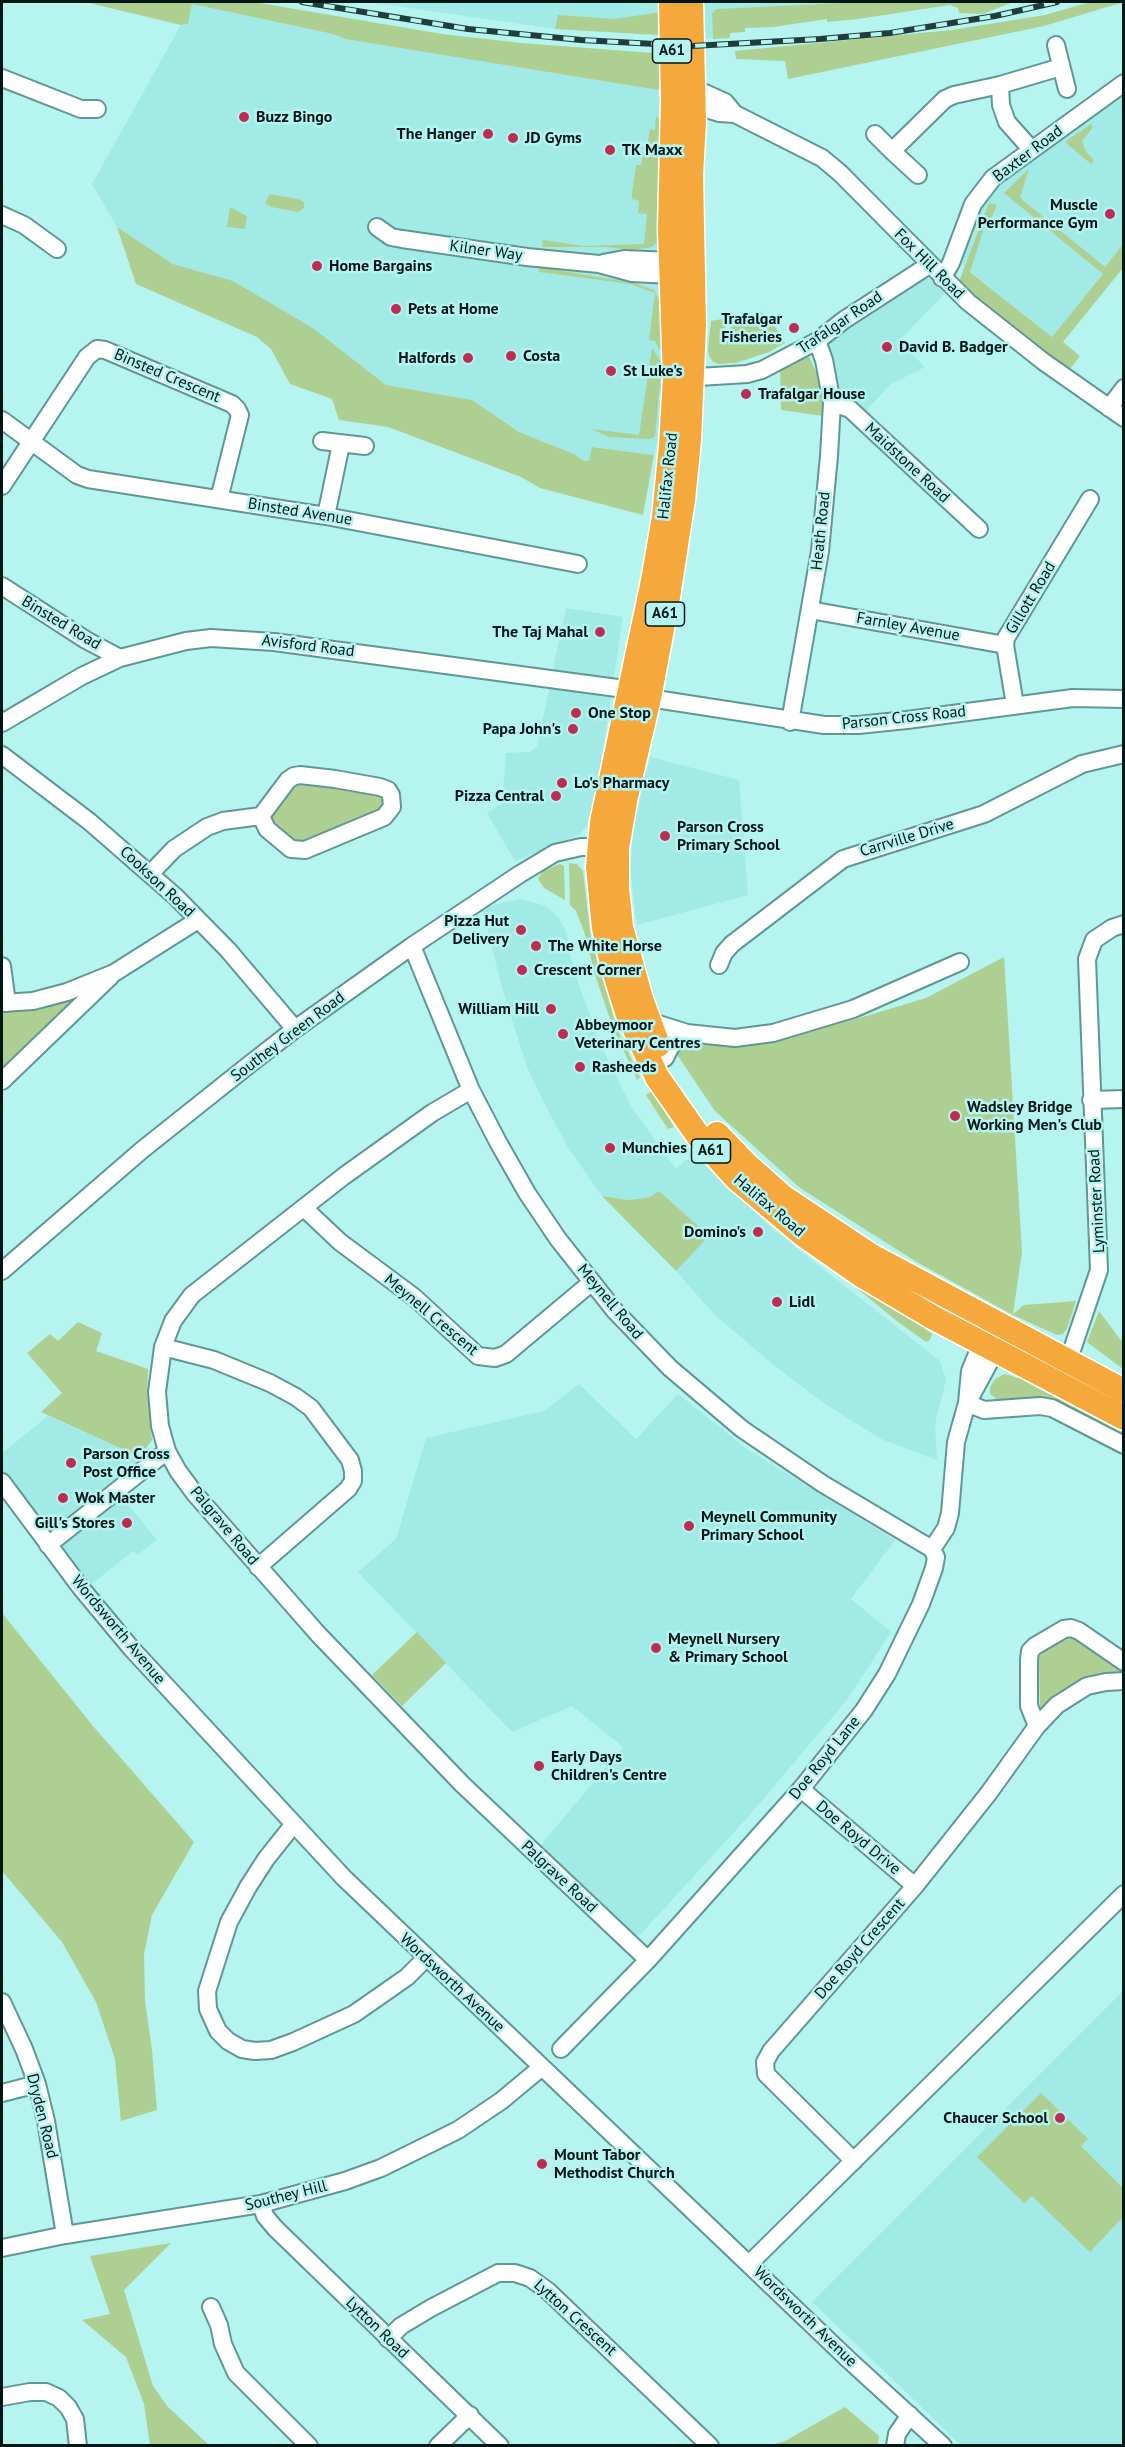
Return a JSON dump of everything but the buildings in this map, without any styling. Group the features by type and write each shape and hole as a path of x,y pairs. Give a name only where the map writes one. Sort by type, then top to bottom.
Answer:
{"highway":[{"name":"A61","path":"671,2 687,98"},
{"name":"A61","path":"687,98 691,2"},
{"name":"Halifax Road","path":"687,98 678,268 684,378 683,500 641,694 626,796 608,846 599,889 612,964 627,1012 657,1077 699,1137 736,1178 805,1236 861,1275 932,1317 1124,1418"},
{"name":"Halifax Road","path":"608,846 617,888 621,927 631,967 649,1021 665,1058 710,1127 748,1166 783,1197 870,1255 1124,1391"},
{"path":"989,1346 1000,1340 1000,1325"}],"street":[{"path":"1056,45 1067,89"},
{"path":"892,151 945,99 1061,67"},
{"path":"2,78 81,109 97,109"},
{"name":"Baxter Road","path":"942,278 951,263 973,204 993,178 1124,83"},
{"path":"1000,85 1001,105 1007,122 1031,149"},
{"name":"Fox Hill Road","path":"687,98 719,113 735,114 822,158 856,189 942,278 991,322 1124,418"},
{"path":"875,134 918,175"},
{"path":"2,215 24,225 57,249"},
{"name":"Kilner Way","path":"377,227 391,237 402,239 527,257 599,264 632,273 678,268"},
{"name":"Trafalgar Road","path":"684,378 747,374 762,370 817,341 844,320 929,265"},
{"name":"Heath Road","path":"790,722 820,551 832,403 826,368 817,341"},
{"name":"Binsted Crescent","path":"2,486 87,357 97,349 105,350 232,404 237,409 240,415 219,500"},
{"path":"1109,408 1124,388"},
{"name":"Maidstone Road","path":"832,403 850,409 979,529"},
{"name":"Binsted Avenue","path":"2,420 77,475 88,480 327,516 578,564"},
{"path":"322,441 365,446"},
{"path":"327,516 341,444"},
{"name":"Gillott Road","path":"1015,705 1005,645 1010,629 1090,499"},
{"name":"Binsted Road","path":"2,586 86,640 120,658"},
{"name":"Farnley Avenue","path":"810,610 1005,645"},
{"name":"Avisford Road","path":"2,723 82,676 120,658 186,641 211,638 241,638 641,694"},
{"name":"Parson Cross Road","path":"641,694 790,722 824,725 858,725 1073,698 1124,699"},
{"name":"Carrville Drive","path":"719,965 724,952 732,944 843,859 984,814 1082,764 1124,754"},
{"name":"Cookson Road","path":"2,755 82,815 150,874 248,972 295,1029"},
{"path":"150,874 174,849 207,827 223,821 261,816 288,780 300,775 380,787 388,790 391,795 392,807 384,817 305,850 291,849 267,829 261,816"},
{"name":"Southey Green Road","path":"2,1270 142,1150 295,1029 412,946 555,853 563,849 608,846"},
{"path":"2,966 4,1003 33,1001 67,992 114,973 198,920"},
{"name":"Lyminster Road","path":"1057,1381 1089,1304 1099,1270 1087,959 1094,940 1112,928 1124,924"},
{"name":"Meynell Road","path":"412,946 471,1090 528,1192 558,1239 615,1311 670,1368 742,1430 823,1484 933,1549"},
{"path":"649,1021 687,1033 735,1038 772,1033 816,1022 853,1009 960,962"},
{"path":"2,1082 114,973"},
{"path":"665,1058 671,1046 687,1033"},
{"name":"Palgrave Road","path":"471,1090 404,1133 192,1295 173,1321 163,1347 157,1392 160,1426 167,1451 195,1494 318,1634 462,1784 648,1960"},
{"path":"1091,1100 1124,1099"},
{"name":"Meynell Crescent","path":"304,1208 340,1242 427,1307 469,1350 488,1359 506,1354 592,1282"},
{"name":"Doe Royd Lane","path":"561,2049 648,1960 801,1789 857,1719 887,1674 921,1604 934,1568 936,1557 933,1549 946,1528 950,1513 956,1442 967,1403 989,1346"},
{"path":"163,1347 214,1360 270,1383 296,1397 311,1408 350,1460 353,1481 348,1489 258,1567"},
{"path":"967,1403 984,1410 1040,1406 1052,1408 1124,1445"},
{"path":"48,1545 167,1451"},
{"name":"Wordsworth Avenue","path":"2,1482 48,1545 131,1648 293,1826 426,1959 943,2445"},
{"path":"1037,1726 1029,1706 1029,1660 1030,1651 1035,1646 1064,1629 1071,1628 1124,1662"},
{"name":"Doe Royd Crescent","path":"854,2161 766,2074 765,2062 771,2051 915,1886 988,1794 1037,1726 1057,1705 1080,1690 1106,1682 1124,1682"},
{"name":"Doe Royd Drive","path":"801,1789 915,1886"},
{"path":"293,1826 248,1887 229,1922 222,1941 207,1990 208,2009 218,2031 228,2041 242,2049 255,2051 293,2042 354,2014 398,1984 426,1959"},
{"path":"750,2263 1124,1894"},
{"name":"Dryden Road","path":"2,2002 16,2030 37,2084 58,2184 64,2235"},
{"name":"Southey Hill","path":"2,2247 261,2204 345,2181 381,2168 423,2148 484,2114 542,2067"},
{"path":"2,2093 37,2084"},
{"name":"Lytton Road","path":"261,2204 265,2216 275,2228 500,2445"},
{"name":"Lytton Crescent","path":"388,2339 401,2326 431,2307 498,2273 515,2272 530,2278 548,2291 710,2445"},
{"path":"211,2307 219,2325 223,2344 236,2373 309,2445"},
{"path":"2,2397 30,2392 46,2392 59,2398 75,2419 78,2445"},
{"path":"438,2445 470,2415"},
{"path":"895,2445 897,2434 910,2415"}],"shaded area":[{"path":"368,2 860,2 716,9 712,14 713,39 555,29"},
{"path":"192,4 333,34 345,39 658,90 663,117 657,248 662,378 659,436 654,455 593,447 589,461 584,461 574,454 519,432 472,400 386,385 313,328 233,281 173,264 117,227 92,184 181,25 188,24"},
{"path":"1123,94 1123,244 1101,272 1104,274 1052,337 961,264 976,218 985,199 996,187"},
{"path":"927,276 945,293 899,341 925,367 891,384 862,415 843,397 830,368 825,343 867,312"},
{"path":"566,608 623,617 593,818 580,834 515,861 487,813 502,803 506,753 529,752 537,747"},
{"path":"650,757 739,780 748,895 637,925 630,870 634,822"},
{"path":"522,899 546,906 558,917 567,933 576,977 602,1048 632,1108 676,1169 685,1160 700,1161 775,1231 940,1361 946,1380 935,1424 937,1460 881,1439 822,1402 714,1314 676,1271 708,1236 650,1197 629,1200 602,1196 569,1149 545,1105 527,1067 503,991 482,909"},
{"name":"Meynell Nursery & Primary School","path":"579,1384 636,1439 678,1394 747,1449 895,1540 851,1599 891,1632 847,1700 748,1817 638,1937 540,1846 623,1747 572,1706 512,1732 358,1572 396,1539 426,1438 544,1411"},
{"path":"48,1416 133,1454 153,1474 123,1498 157,1540 137,1555 133,1551 88,1587 2,1471 2,1453"},
{"name":"Chaucer School","path":"1123,1991 1123,2445 961,2445 812,2302"}],"green space":[{"path":"85,2 254,2 442,34 521,43 666,54 666,81 658,90 345,39 333,34 192,4 188,24 181,25"},
{"path":"860,2 1013,2 983,14 959,13 958,8 950,5 858,19 827,22 827,19 773,27 745,28 745,32 730,33 730,38 713,39 712,13 716,9"},
{"path":"1090,2 1124,2 1044,26 788,79 785,61 736,59 735,51 952,30 1045,15"},
{"path":"662,12 662,35 555,29 558,15 614,19"},
{"path":"656,116 663,122 657,242 652,247 632,250 605,247 542,247 543,240 584,246 644,244 647,214 638,213 639,201 632,199 632,193 636,165 641,165 650,129 655,130"},
{"path":"1091,124 1093,127 1082,141 1086,152 1094,160 1091,164 1065,142"},
{"path":"1029,169 1020,198 1105,267 1123,244 1123,268 1063,342 1080,356 1069,370 1015,333 960,284 989,203 997,205 988,227 984,228 970,272 1052,337 1103,274 1004,193"},
{"path":"270,194 298,199 304,202 304,208 298,212 271,207 265,203"},
{"path":"230,207 247,216 245,229 227,227"},
{"path":"117,227 173,264 233,281 313,328 386,385 472,400 519,432 574,454 584,461 589,461 592,447 654,455 643,515 540,488 521,477 388,427 339,420 332,399 290,384 271,349 257,337 136,284"},
{"path":"539,267 634,283 654,290 660,301 661,348 659,349 655,341 649,340 655,293 630,284 539,272"},
{"path":"760,311 771,320 785,343 769,352 736,363 713,362 708,348 711,321 722,319 726,330"},
{"path":"652,348 662,364 655,437 649,439 609,437 592,429 639,435"},
{"path":"808,354 820,381 823,416 781,410 780,367"},
{"path":"292,782 377,791 383,796 384,802 379,809 302,843 293,843 271,826 273,807"},
{"path":"569,863 577,864 583,871 591,940 618,1031 640,1077 637,1080 612,1025 595,975 585,934 576,911 570,905"},
{"path":"560,864 564,866 565,900 544,888 538,879 543,871"},
{"path":"1004,957 1022,1252 1013,1314 1024,1305 1076,1301 1067,1329 1063,1334 1057,1335 1013,1315 915,1261 800,1188 715,1111 674,1050 856,1019 926,998"},
{"path":"85,991 2,1073 2,1009"},
{"path":"652,1091 674,1127 668,1129 646,1095"},
{"path":"659,1191 709,1236 676,1271 602,1196 629,1200 650,1197"},
{"path":"861,1285 899,1308 932,1334 930,1340 926,1342 898,1322 859,1290"},
{"path":"1099,1311 1123,1343 1123,1369 1087,1342"},
{"path":"78,1322 102,1333 96,1351 148,1369 147,1394 152,1440 146,1448 133,1454 41,1412 62,1393 27,1353 50,1334 58,1341"},
{"path":"1021,1373 1123,1427 1123,1441 1078,1417 993,1404 998,1400 990,1394 990,1387 995,1379 1005,1374 1018,1378"},
{"path":"2,1613 93,1726 194,1842 152,1915 144,1954 145,2001 157,2110 121,2121 115,2059 96,2002 62,1942 2,1871"},
{"path":"417,1632 446,1663 402,1706 372,1675"},
{"path":"1072,1636 1122,1673 1045,1710 1040,1708 1039,1658 1042,1650"},
{"path":"1041,2093 1088,2139 1081,2146 1123,2188 1123,2217 1090,2252 1032,2196 1024,2203 977,2157"},
{"path":"171,2243 124,2290 153,2386 168,2407 209,2445 150,2445 144,2404 126,2357 82,2320 110,2314 90,2256"},
{"path":"845,2407 879,2436 878,2445 770,2445 785,2441"}],"railway":[{"path":"302,2 468,29 581,40 692,46 890,33 995,16 1057,2"}],"place":[{"name":"Buzz Bingo","path":"244,117"},
{"name":"The Hanger","path":"488,134"},
{"name":"JD Gyms","path":"513,138"},
{"name":"TK Maxx","path":"610,150"},
{"name":"Muscle Performance Gym","path":"1110,214"},
{"name":"Home Bargains","path":"317,266"},
{"name":"Pets at Home","path":"396,309"},
{"name":"Trafalgar Fisheries","path":"794,328"},
{"name":"David B. Badger","path":"887,347"},
{"name":"Costa","path":"511,356"},
{"name":"Halfords","path":"468,358"},
{"name":"St Luke's","path":"611,371"},
{"name":"Trafalgar House","path":"746,394"},
{"name":"The Taj Mahal","path":"600,632"},
{"name":"One Stop","path":"576,713"},
{"name":"Papa John's","path":"573,729"},
{"name":"Lo's Pharmacy","path":"562,783"},
{"name":"Pizza Central","path":"556,796"},
{"name":"Parson Cross Primary School","path":"665,836"},
{"name":"Pizza Hut Delivery","path":"521,930"},
{"name":"The White Horse","path":"536,946"},
{"name":"Crescent Corner","path":"522,970"},
{"name":"William Hill","path":"551,1009"},
{"name":"Abbeymoor Veterinary Centres","path":"563,1034"},
{"name":"Rasheeds","path":"580,1067"},
{"name":"Wadsley Bridge Working Men's Club","path":"955,1116"},
{"name":"Munchies","path":"610,1148"},
{"name":"Domino's","path":"758,1232"},
{"name":"Lidl","path":"777,1302"},
{"name":"Parson Cross Post Office","path":"71,1463"},
{"name":"Wok Master","path":"63,1498"},
{"name":"Gill's Stores","path":"127,1523"},
{"name":"Meynell Community Primary School","path":"689,1526"},
{"name":"Meynell Nursery & Primary School","path":"656,1648"},
{"name":"Early Days Children's Centre","path":"539,1766"},
{"name":"Chaucer School","path":"1060,2118"},
{"name":"Mount Tabor Methodist Church","path":"542,2164"}]}
